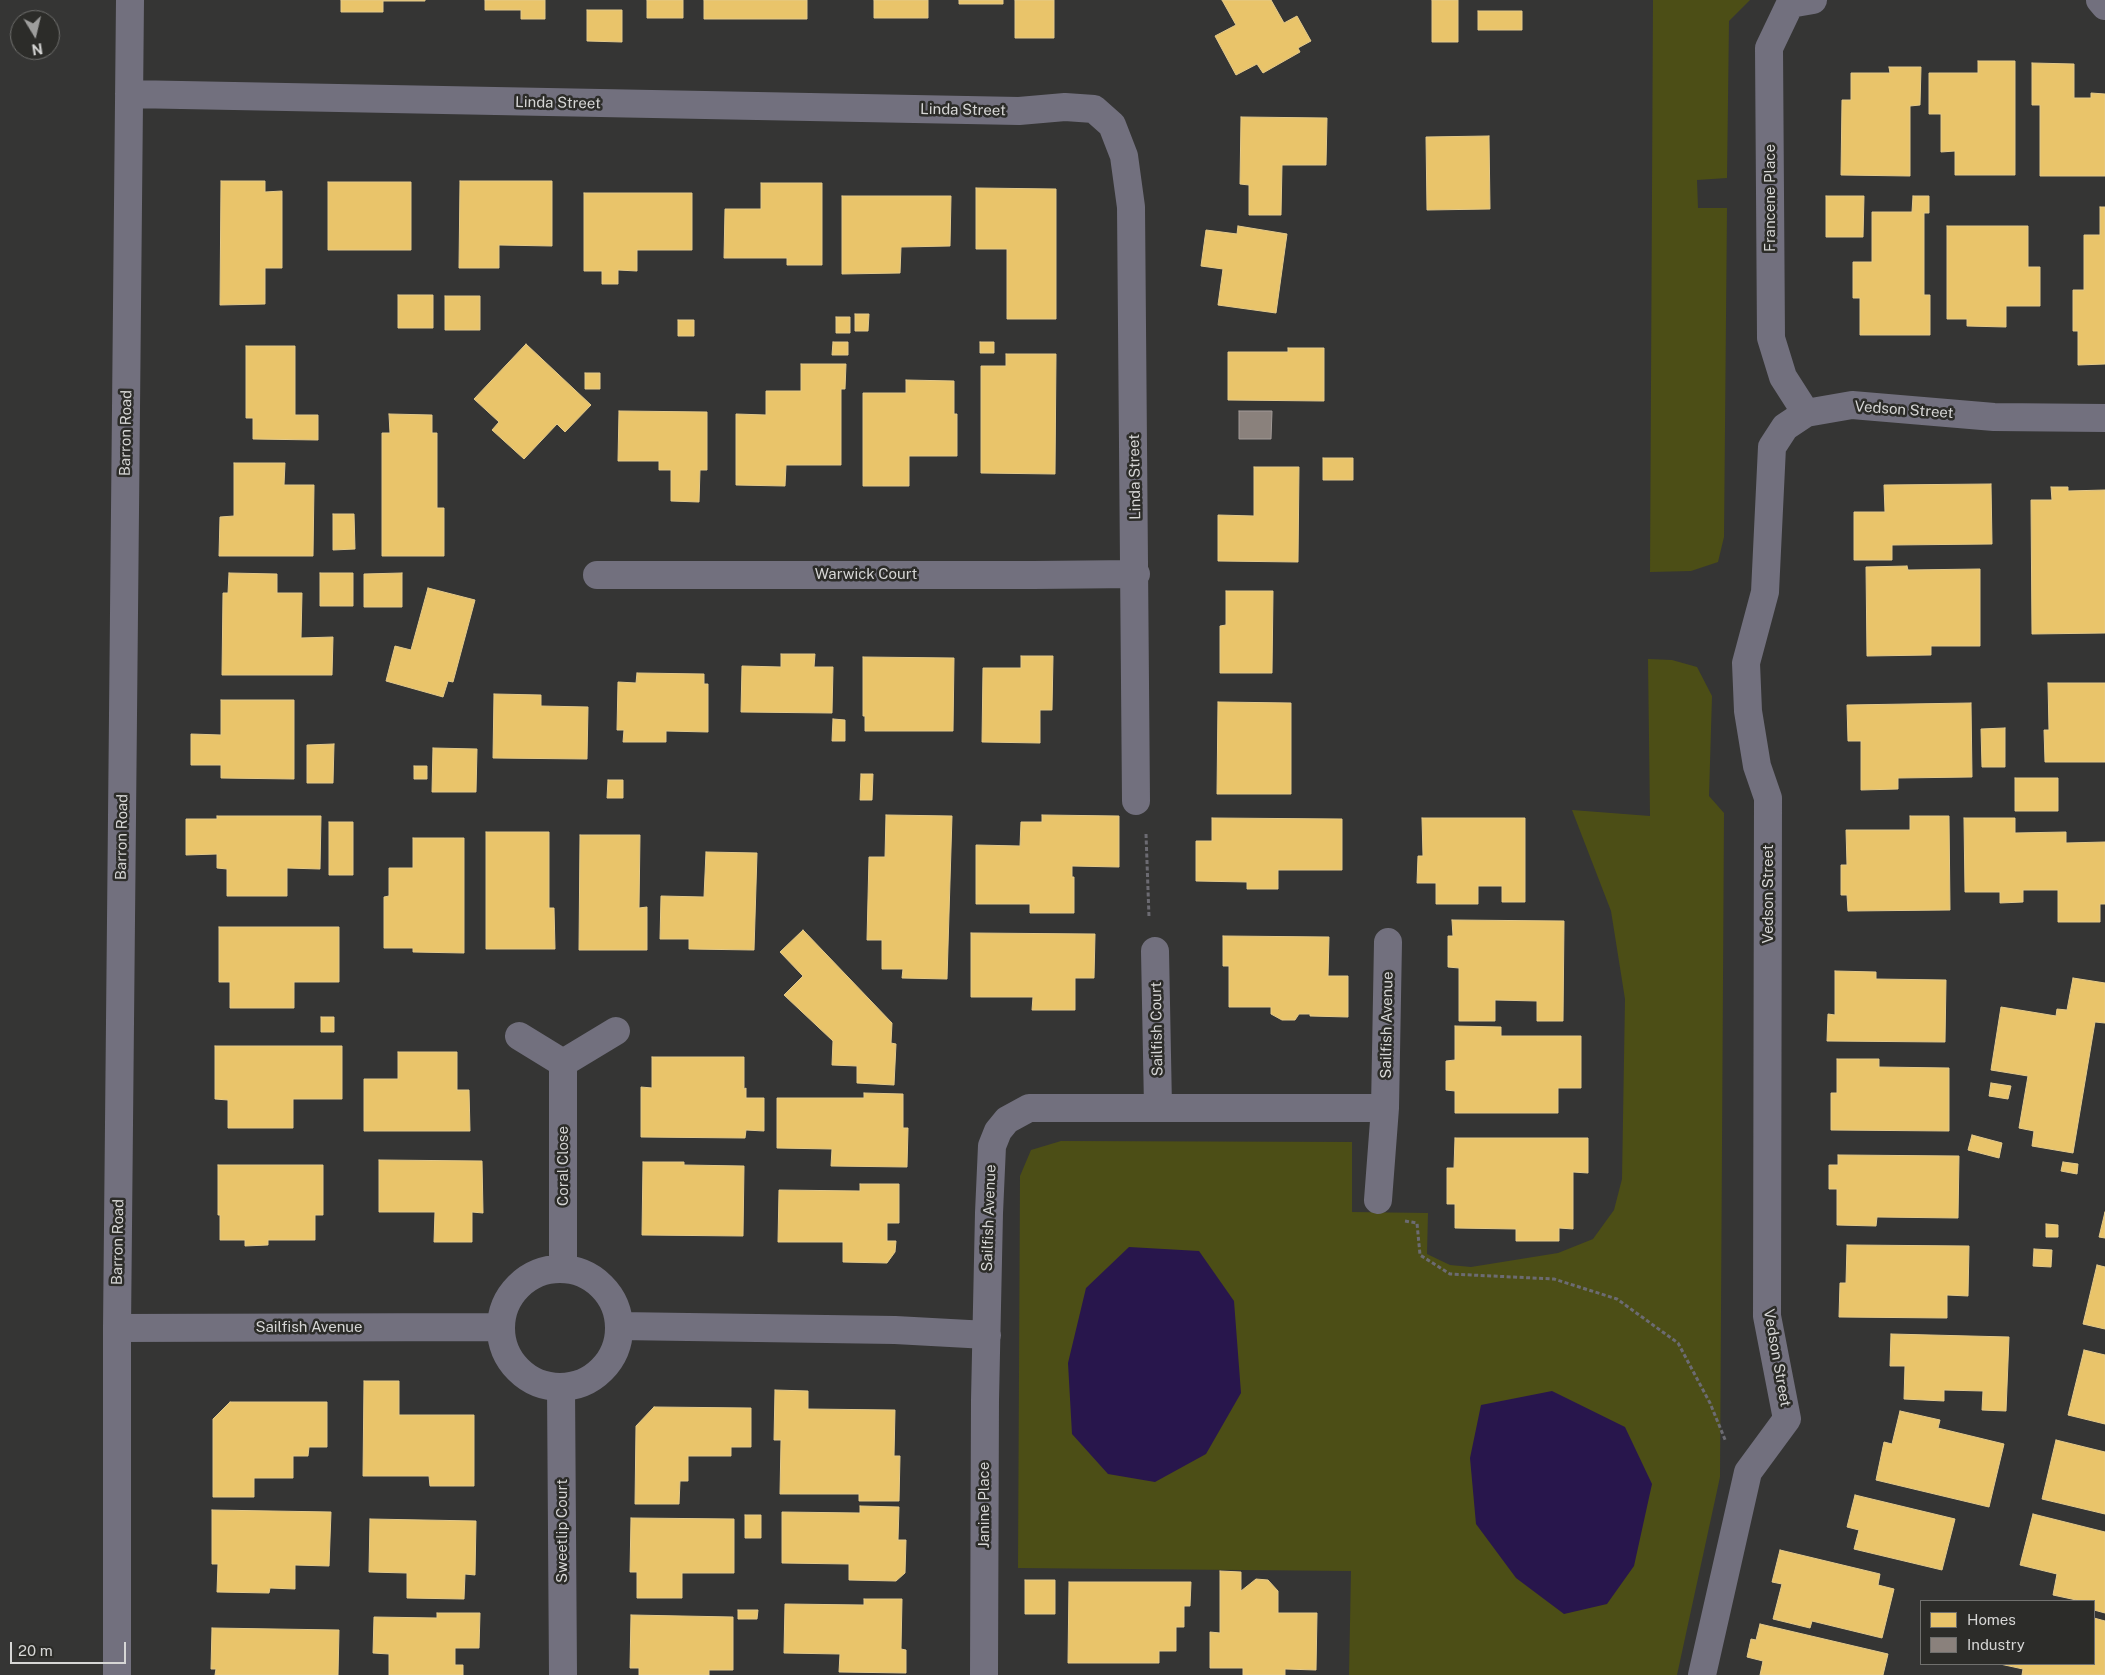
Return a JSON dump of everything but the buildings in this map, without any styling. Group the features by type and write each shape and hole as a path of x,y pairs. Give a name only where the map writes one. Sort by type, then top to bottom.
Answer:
{"street":[{"name":"Barron Road","path":"117,1675 117,1328 130,0"},
{"name":"Francene Place","path":"1806,413 1783,377 1771,338 1769,48 1790,4 1813,0"},
{"path":"2100,0 2105,6"},
{"name":"Linda Street","path":"129,94 1019,111 1065,107 1094,109 1112,126 1121,148 1131,207 1136,574 1136,801"},
{"name":"Vedson Street","path":"1702,1675 1748,1472 1788,1419 1767,1316 1768,798 1757,766 1748,711 1746,663 1765,592 1772,446 1786,428 1806,413 1852,405 1994,417 2105,418"},
{"name":"Warwick Court","path":"597,575 1136,574"},
{"name":"Sailfish Avenue","path":"1378,1200 1385,1108 1388,942"},
{"name":"Sailfish Court","path":"1155,951 1158,1107"},
{"path":"519,1036 562,1062 616,1031"},
{"name":"Coral Close","path":"562,1062 562,1268"},
{"name":"Sailfish Avenue","path":"987,1335 992,1146 998,1131 1007,1120 1028,1108 1385,1108"},
{"path":"562,1268 580,1272 595,1280 608,1293 616,1308 619,1326 615,1348 604,1369 577,1385 561,1387 542,1384 525,1376 512,1363 503,1346 501,1327 504,1308 513,1292 526,1279 544,1271 562,1268"},
{"path":"619,1326 886,1330 987,1335"},
{"name":"Sailfish Avenue","path":"117,1328 501,1327"},
{"name":"Janine Place","path":"984,1675 987,1335"},
{"name":"Sweetlip Court","path":"561,1387 562,1675"}],"path":[{"path":"1136,801 1145,806 1146,811 1148,914 1154,930 1155,951"},
{"path":"1378,1200 1378,1218 1417,1223 1420,1255 1450,1274 1554,1279 1617,1299 1678,1343 1710,1403 1735,1465 1748,1472"}],"shaded area":[{"path":"1653,0 1750,0 1729,21 1727,178 1697,180 1698,208 1727,208 1724,537 1718,562 1691,571 1650,572"},
{"path":"1648,659 1672,660 1697,667 1712,696 1709,796 1724,813 1720,1477 1677,1675 1349,1675 1351,1571 1018,1568 1020,1176 1031,1150 1061,1141 1352,1142 1352,1212 1428,1213 1427,1254 1450,1265 1471,1267 1558,1253 1593,1239 1614,1210 1622,1179 1625,999 1611,911 1572,810 1650,816"},
{"path":"1129,1247 1199,1251 1234,1301 1241,1393 1206,1454 1155,1482 1108,1474 1072,1434 1068,1363 1086,1288"},
{"path":"1552,1391 1625,1427 1652,1484 1634,1566 1607,1604 1564,1614 1516,1578 1476,1524 1470,1458 1481,1405"}]}
